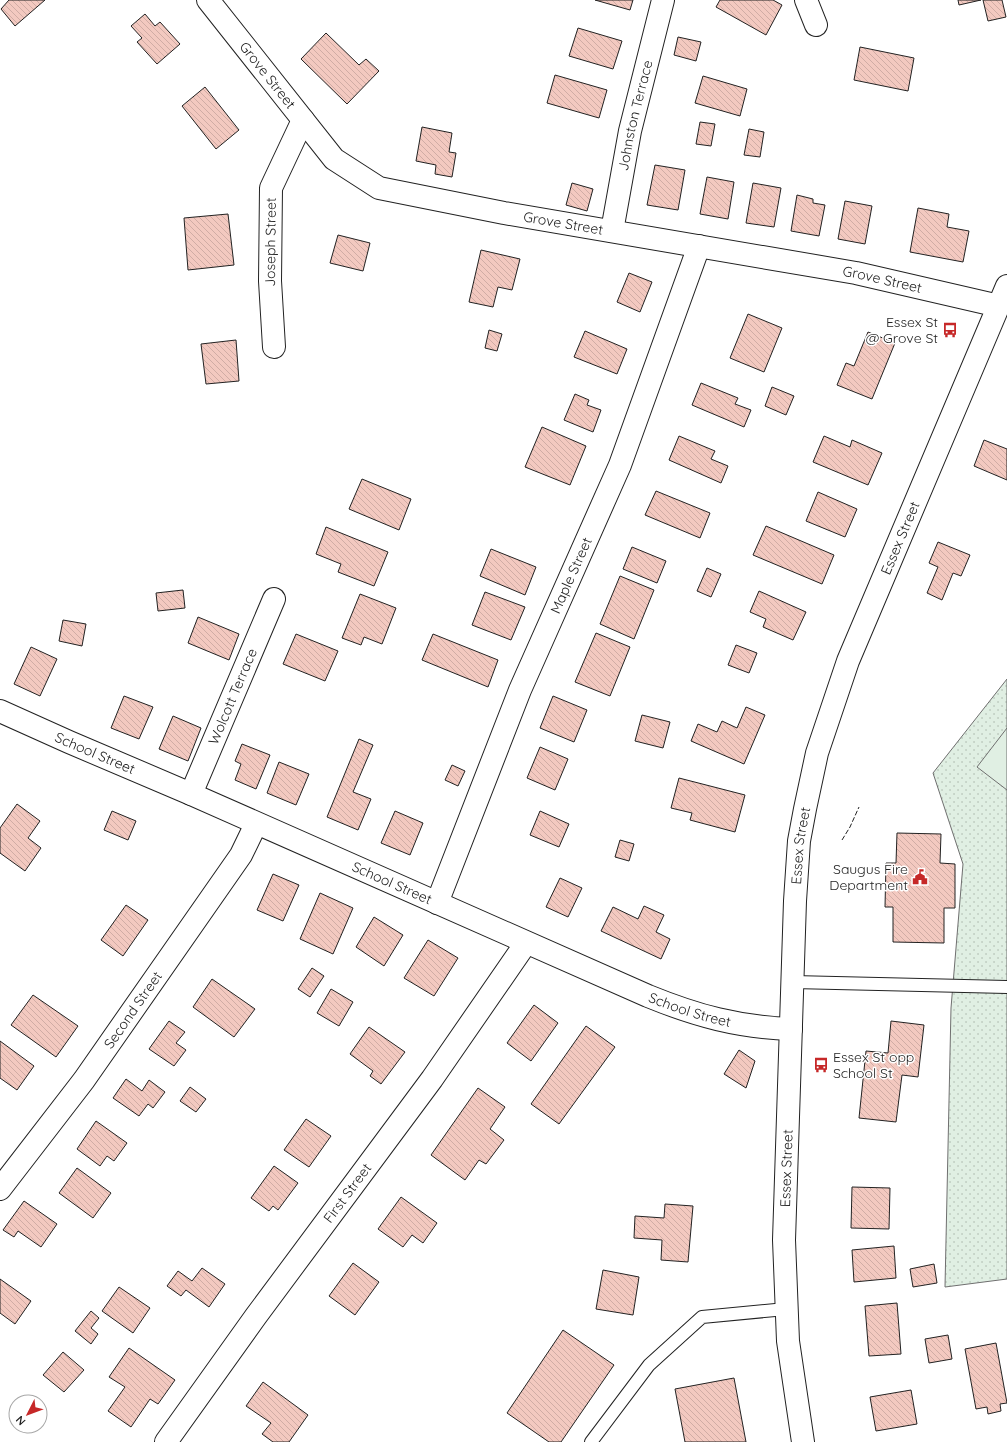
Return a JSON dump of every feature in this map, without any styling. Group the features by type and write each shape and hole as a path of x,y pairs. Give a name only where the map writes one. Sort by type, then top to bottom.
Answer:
{"street":[{"name":"Grove Street","path":"208,0 334,160 379,188 612,231 856,273 999,306"},
{"name":"Johnston Terrace","path":"612,231 630,131 663,0"},
{"path":"806,0 816,25"},
{"name":"Joseph Street","path":"274,347 270,281 271,188 303,120"},
{"name":"Maple Street","path":"437,903 520,690 620,465 699,246"},
{"name":"Essex Street","path":"803,1442 793,1379 786,1309 784,1240 795,901 799,847 805,809 817,753 848,661 1007,286"},
{"name":"Wolcott Terrace","path":"191,794 274,599"},
{"name":"School Street","path":"1,713 191,794 648,996 701,1016 740,1025 791,1029"},
{"name":"Second Street","path":"0,1189 84,1080 241,855 256,824"},
{"name":"First Street","path":"166,1442 256,1316 428,1085 526,943"}],"lane":[{"path":"793,982 1007,987"},
{"path":"591,1442 649,1365 702,1317 786,1309"}],"green space":[{"path":"1007,679 1007,1279 945,1287 951,1008 963,864 933,773"},
{"path":"1007,728 1007,790 977,767"}],"building":[{"path":"9,0 45,0 15,26 1,9"},
{"path":"595,0 633,0 630,10"},
{"path":"720,0 773,0 782,5 766,35 716,7"},
{"path":"958,0 981,0 959,5"},
{"path":"983,0 1002,0 1006,17 988,21"},
{"path":"145,14 155,26 160,22 180,44 157,64 137,42 142,38 131,26"},
{"path":"578,28 622,41 613,69 569,56"},
{"path":"326,33 359,65 366,59 379,71 347,104 301,59"},
{"path":"678,37 701,42 696,61 674,55"},
{"path":"860,47 914,58 908,91 854,80"},
{"path":"555,75 607,90 599,118 547,103"},
{"path":"703,76 747,89 740,116 695,103"},
{"path":"205,87 239,130 216,149 182,106"},
{"path":"700,122 715,124 711,146 696,144"},
{"path":"422,127 452,133 449,152 456,153 452,177 435,174 436,165 416,161"},
{"path":"749,129 764,132 760,157 744,155"},
{"path":"655,165 685,170 678,210 647,205"},
{"path":"707,177 734,182 728,219 700,214"},
{"path":"572,183 593,189 587,211 566,205"},
{"path":"753,183 781,188 774,227 746,223"},
{"path":"797,195 813,199 813,203 825,205 819,236 791,231"},
{"path":"845,201 872,206 865,244 838,239"},
{"path":"918,208 949,214 947,227 969,231 963,262 910,252"},
{"path":"228,214 234,265 188,270 184,218"},
{"path":"338,235 370,243 363,271 330,263"},
{"path":"481,250 520,259 512,290 498,287 493,307 469,302"},
{"path":"629,273 652,282 640,312 617,302"},
{"path":"748,314 782,328 764,372 730,358"},
{"path":"489,330 502,334 497,351 485,348"},
{"path":"585,331 627,349 617,374 574,357"},
{"path":"868,332 895,343 872,399 837,385 846,363 854,366"},
{"path":"236,340 239,381 206,384 201,344"},
{"path":"701,383 738,398 735,404 751,410 744,427 692,405"},
{"path":"772,387 794,396 786,415 765,406"},
{"path":"575,394 589,400 587,405 601,410 593,432 564,420"},
{"path":"542,427 586,446 570,485 525,467"},
{"path":"679,436 715,451 711,459 728,466 721,483 669,460"},
{"path":"824,436 850,447 852,440 882,453 868,485 813,462"},
{"path":"984,440 1007,449 1007,480 974,466"},
{"path":"362,479 411,499 399,530 349,509"},
{"path":"656,491 710,513 700,538 645,515"},
{"path":"818,492 857,509 845,537 806,521"},
{"path":"766,526 834,555 822,584 753,555"},
{"path":"326,527 388,552 374,586 338,572 341,564 316,554"},
{"path":"938,542 970,555 961,576 953,573 942,600 927,593 938,567 929,563"},
{"path":"632,547 666,561 657,583 623,569"},
{"path":"491,549 536,567 525,595 480,576"},
{"path":"707,568 721,574 711,597 697,591"},
{"path":"620,576 654,590 634,639 600,624"},
{"path":"183,590 185,608 158,611 156,593"},
{"path":"759,591 806,612 793,640 763,627 766,619 750,612"},
{"path":"485,592 525,607 511,640 472,625"},
{"path":"360,594 396,608 382,644 364,637 361,645 342,638"},
{"path":"198,617 239,634 229,660 188,643"},
{"path":"63,620 86,624 82,646 59,641"},
{"path":"596,633 630,647 610,696 575,682"},
{"path":"296,634 338,651 325,681 283,664"},
{"path":"433,634 498,660 488,687 422,660"},
{"path":"736,645 757,653 749,673 728,665"},
{"path":"31,647 57,659 40,696 14,684"},
{"path":"124,696 153,707 139,739 111,728"},
{"path":"553,696 587,710 574,742 540,728"},
{"path":"746,707 765,715 744,764 691,741 698,724 717,732 722,721 737,728"},
{"path":"642,715 670,722 663,748 635,741"},
{"path":"173,716 201,728 188,761 159,749"},
{"path":"359,739 373,745 353,792 371,799 358,830 327,817"},
{"path":"242,744 270,755 256,789 235,780 241,764 235,761"},
{"path":"540,747 568,759 555,790 527,778"},
{"path":"279,762 309,774 296,805 267,793"},
{"path":"452,765 465,771 458,786 445,780"},
{"path":"679,778 745,795 735,832 690,820 692,813 671,808"},
{"path":"17,804 40,821 28,838 41,848 25,871 0,853 0,828"},
{"path":"112,811 136,821 128,840 104,830"},
{"path":"395,811 423,823 410,855 381,843"},
{"path":"540,811 569,824 559,847 530,835"},
{"name":"Saugus Fire Department","path":"897,833 941,834 940,863 955,864 955,908 944,908 944,943 893,942 893,907 885,907 886,863 896,863"},
{"path":"620,840 634,844 629,861 615,857"},
{"path":"273,874 299,885 283,921 257,910"},
{"path":"560,878 582,888 568,917 546,907"},
{"path":"320,893 353,908 333,954 300,939"},
{"path":"126,905 148,920 123,956 101,940"},
{"path":"644,906 664,915 656,932 670,939 661,959 601,931 613,907 638,919"},
{"path":"374,917 403,935 384,966 356,947"},
{"path":"428,940 458,958 434,996 404,978"},
{"path":"312,968 324,976 310,997 298,989"},
{"path":"212,979 255,1009 234,1037 193,1007"},
{"path":"331,989 353,1002 339,1026 317,1013"},
{"path":"33,995 78,1026 56,1057 11,1025"},
{"path":"534,1005 558,1023 531,1061 507,1043"},
{"path":"169,1021 185,1032 176,1043 186,1050 174,1066 149,1049"},
{"path":"891,1021 924,1025 918,1077 902,1075 896,1122 859,1118 866,1051 888,1053"},
{"path":"586,1026 615,1047 559,1124 531,1104"},
{"path":"369,1027 405,1052 381,1084 370,1076 373,1071 350,1054"},
{"path":"0,1041 34,1066 17,1090 0,1078"},
{"path":"739,1050 755,1061 746,1088 724,1074"},
{"path":"126,1079 142,1091 149,1080 165,1092 153,1108 148,1104 139,1116 113,1098"},
{"path":"190,1087 206,1099 196,1112 180,1101"},
{"path":"478,1088 505,1107 490,1129 504,1140 486,1164 479,1160 465,1180 431,1155"},
{"path":"306,1119 331,1136 309,1167 284,1150"},
{"path":"96,1121 127,1143 114,1161 107,1156 100,1166 77,1149"},
{"path":"274,1166 298,1183 278,1210 273,1206 269,1211 251,1198"},
{"path":"77,1168 111,1193 93,1218 59,1193"},
{"path":"852,1187 890,1188 889,1229 851,1228"},
{"path":"401,1197 437,1223 423,1243 412,1235 403,1247 378,1229"},
{"path":"24,1201 57,1224 41,1247 18,1231 14,1237 3,1230"},
{"path":"665,1204 693,1206 688,1262 661,1260 662,1240 634,1238 635,1216 664,1218"},
{"path":"894,1246 896,1278 854,1282 852,1250"},
{"path":"353,1263 379,1282 355,1315 329,1296"},
{"path":"934,1264 937,1283 913,1287 910,1269"},
{"path":"202,1268 225,1284 209,1307 186,1290 181,1296 167,1286 178,1271 192,1281"},
{"path":"603,1270 639,1277 633,1315 596,1309"},
{"path":"0,1279 31,1301 15,1324 0,1313"},
{"path":"119,1287 150,1308 133,1333 102,1311"},
{"path":"897,1303 901,1354 869,1356 865,1306"},
{"path":"91,1311 99,1318 91,1328 98,1334 91,1344 75,1331"},
{"path":"563,1330 614,1365 561,1442 549,1442 507,1413"},
{"path":"948,1335 952,1359 929,1363 925,1339"},
{"path":"996,1343 1007,1403 1000,1404 1001,1411 988,1414 987,1407 976,1409 965,1349"},
{"path":"129,1348 175,1380 158,1404 150,1399 131,1427 108,1411 125,1387 109,1377"},
{"path":"63,1352 84,1370 64,1392 43,1375"},
{"path":"734,1378 746,1442 685,1442 675,1389"},
{"path":"263,1382 308,1415 289,1442 273,1442 262,1434 271,1423 246,1406"},
{"path":"911,1390 917,1424 876,1431 870,1397"}],"fence":[{"path":"842,840 859,807"}],"place":[{"name":"Essex St @ Grove St","path":"950,330"},
{"name":"Saugus Fire Department","path":"920,877"},
{"name":"Essex St opp School St","path":"821,1065"}]}
